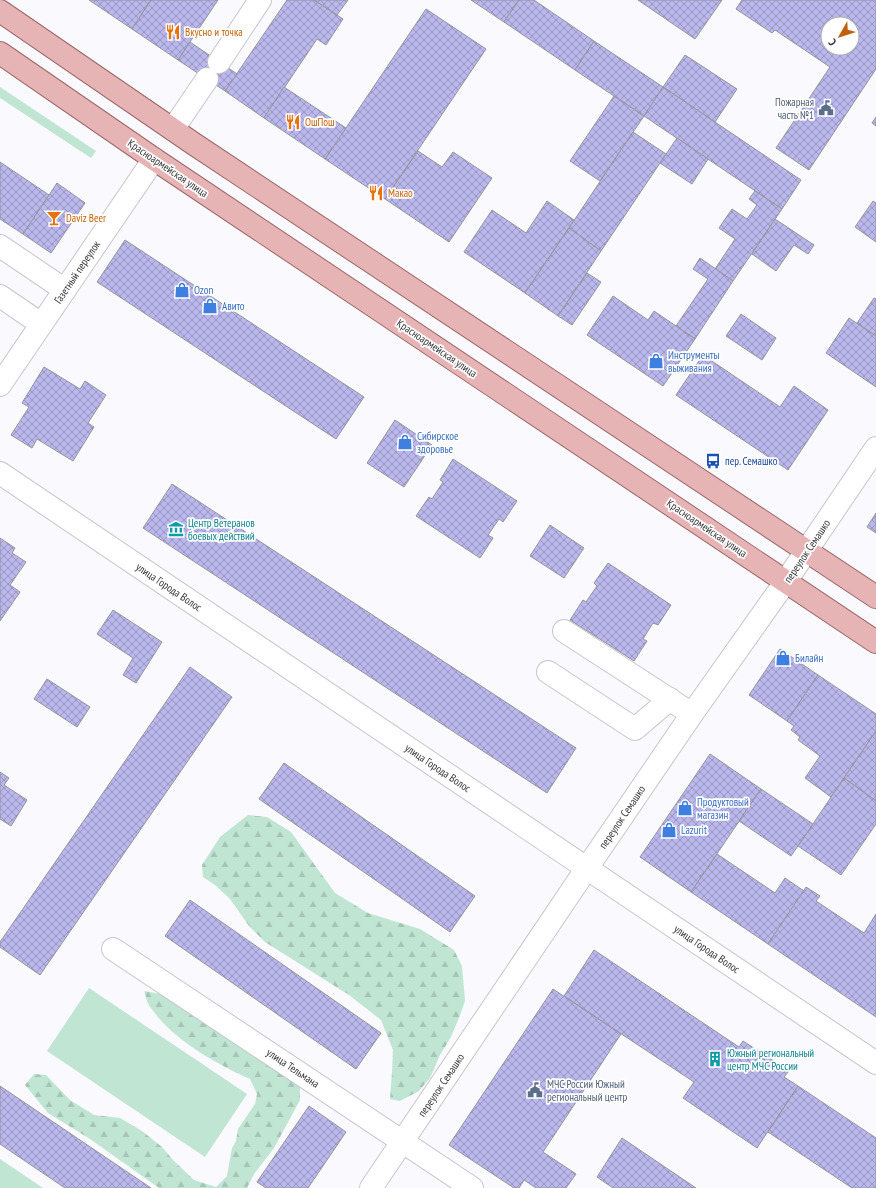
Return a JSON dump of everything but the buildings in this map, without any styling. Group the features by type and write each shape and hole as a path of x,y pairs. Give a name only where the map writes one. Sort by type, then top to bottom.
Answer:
{"main road":[{"path":"0,11 173,129 876,597"},
{"name":"Красноармейская улица","path":"0,53 154,159 876,642"}],"street":[{"path":"219,62 260,0"},
{"path":"173,129 207,79"},
{"name":"Газетный переулок","path":"0,386 154,159"},
{"path":"0,246 65,290"},
{"path":"0,296 42,324"},
{"name":"переулок Семашко","path":"371,1188 692,714 786,581 876,448"},
{"name":"улица Города Волос","path":"0,473 876,1063"},
{"path":"564,631 692,714"},
{"path":"548,672 635,730 670,699"},
{"name":"улица Тельмана","path":"113,949 472,1188"}],"green space":[{"path":"0,87 96,151 91,158 0,98"},
{"path":"248,815 267,817 291,832 335,893 368,913 420,929 454,950 462,966 465,1001 451,1037 440,1055 430,1078 419,1091 400,1101 390,1099 393,1050 381,1020 349,995 265,942 249,926 230,899 215,885 203,877 202,865 220,837"},
{"path":"89,988 247,1094 205,1157 47,1051"},
{"path":"144,991 161,994 300,1083 300,1100 274,1148 254,1174 247,1188 159,1188 90,1139 48,1113 25,1085 34,1074 46,1075 70,1100 94,1115 120,1118 142,1131 162,1147 194,1180 216,1187 227,1176 232,1148 236,1141 238,1129 255,1104 257,1094 250,1079 223,1066 196,1050 160,1020 150,1006"},
{"path":"0,1159 43,1188 0,1188"}],"place":[{"name":"Вкусно и точка","path":"173,32"},
{"name":"Пожарная часть №1","path":"826,108"},
{"name":"ОшПош","path":"293,122"},
{"name":"Макао","path":"376,193"},
{"name":"Daviz Beer","path":"54,218"},
{"name":"Ozon","path":"182,290"},
{"name":"Авито","path":"210,306"},
{"name":"Инструменты выживания","path":"656,361"},
{"name":"Сибирское здоровье","path":"405,442"},
{"name":"пер. Семашко","path":"713,461"},
{"name":"Центр Ветеранов боевых действий","path":"176,529"},
{"name":"Билайн","path":"783,658"},
{"name":"Продуктовый магазин","path":"685,808"},
{"name":"Lazurit","path":"669,830"},
{"name":"Южный региональный центр МЧС России","path":"715,1059"},
{"name":"МЧС России Южный региональный центр","path":"535,1090"}]}
